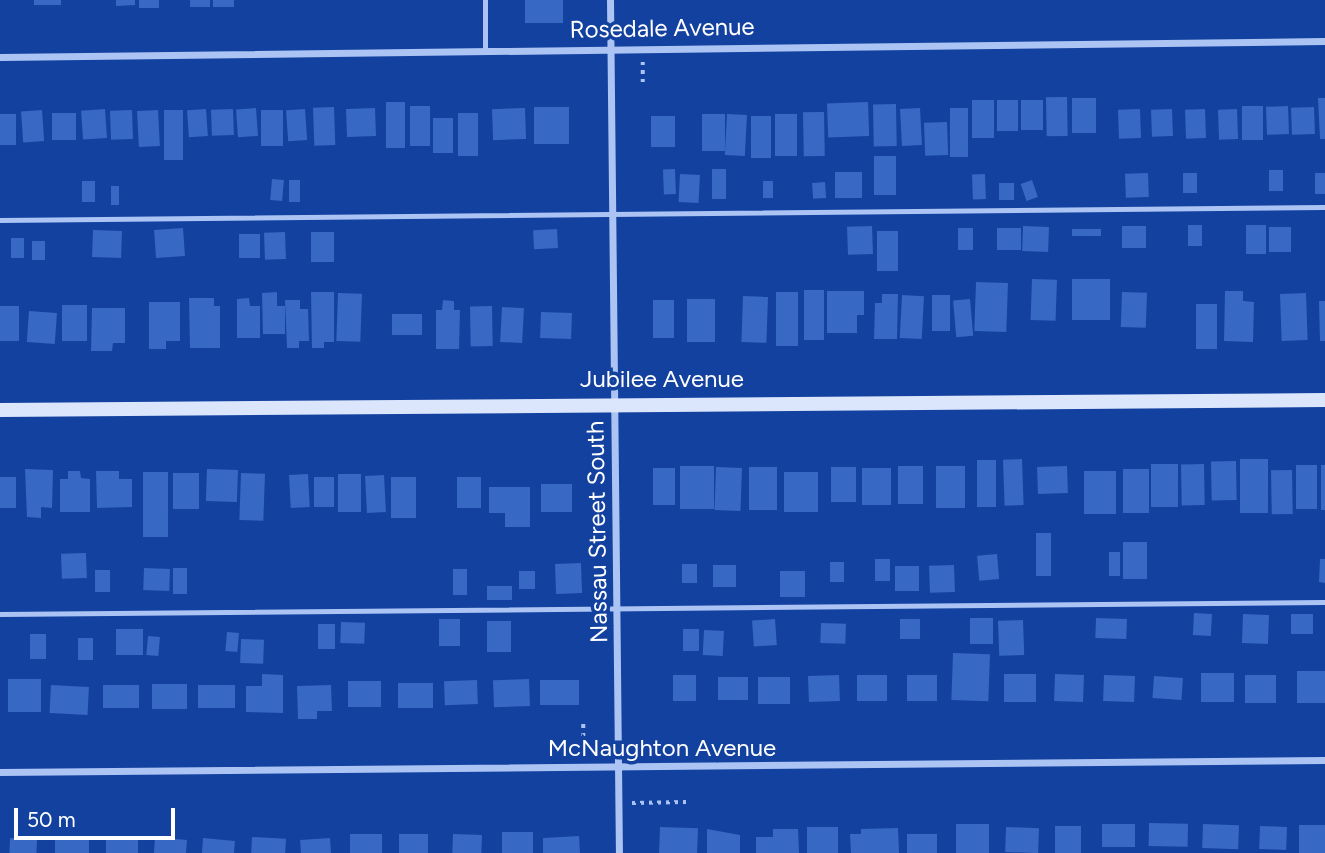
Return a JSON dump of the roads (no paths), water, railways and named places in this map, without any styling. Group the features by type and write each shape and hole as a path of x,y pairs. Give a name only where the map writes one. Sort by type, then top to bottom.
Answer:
{"main road":[{"name":"Jubilee Avenue","path":"0,410 615,402 1325,400"}],"street":[{"name":"Nassau Street South","path":"610,0 619,853"},
{"name":"Rosedale Avenue","path":"0,57 485,49 1325,41"},
{"name":"McNaughton Avenue","path":"0,772 1325,760"}],"lane":[{"path":"485,0 485,49"},
{"path":"0,219 1325,207"},
{"path":"0,614 1325,602"}]}
